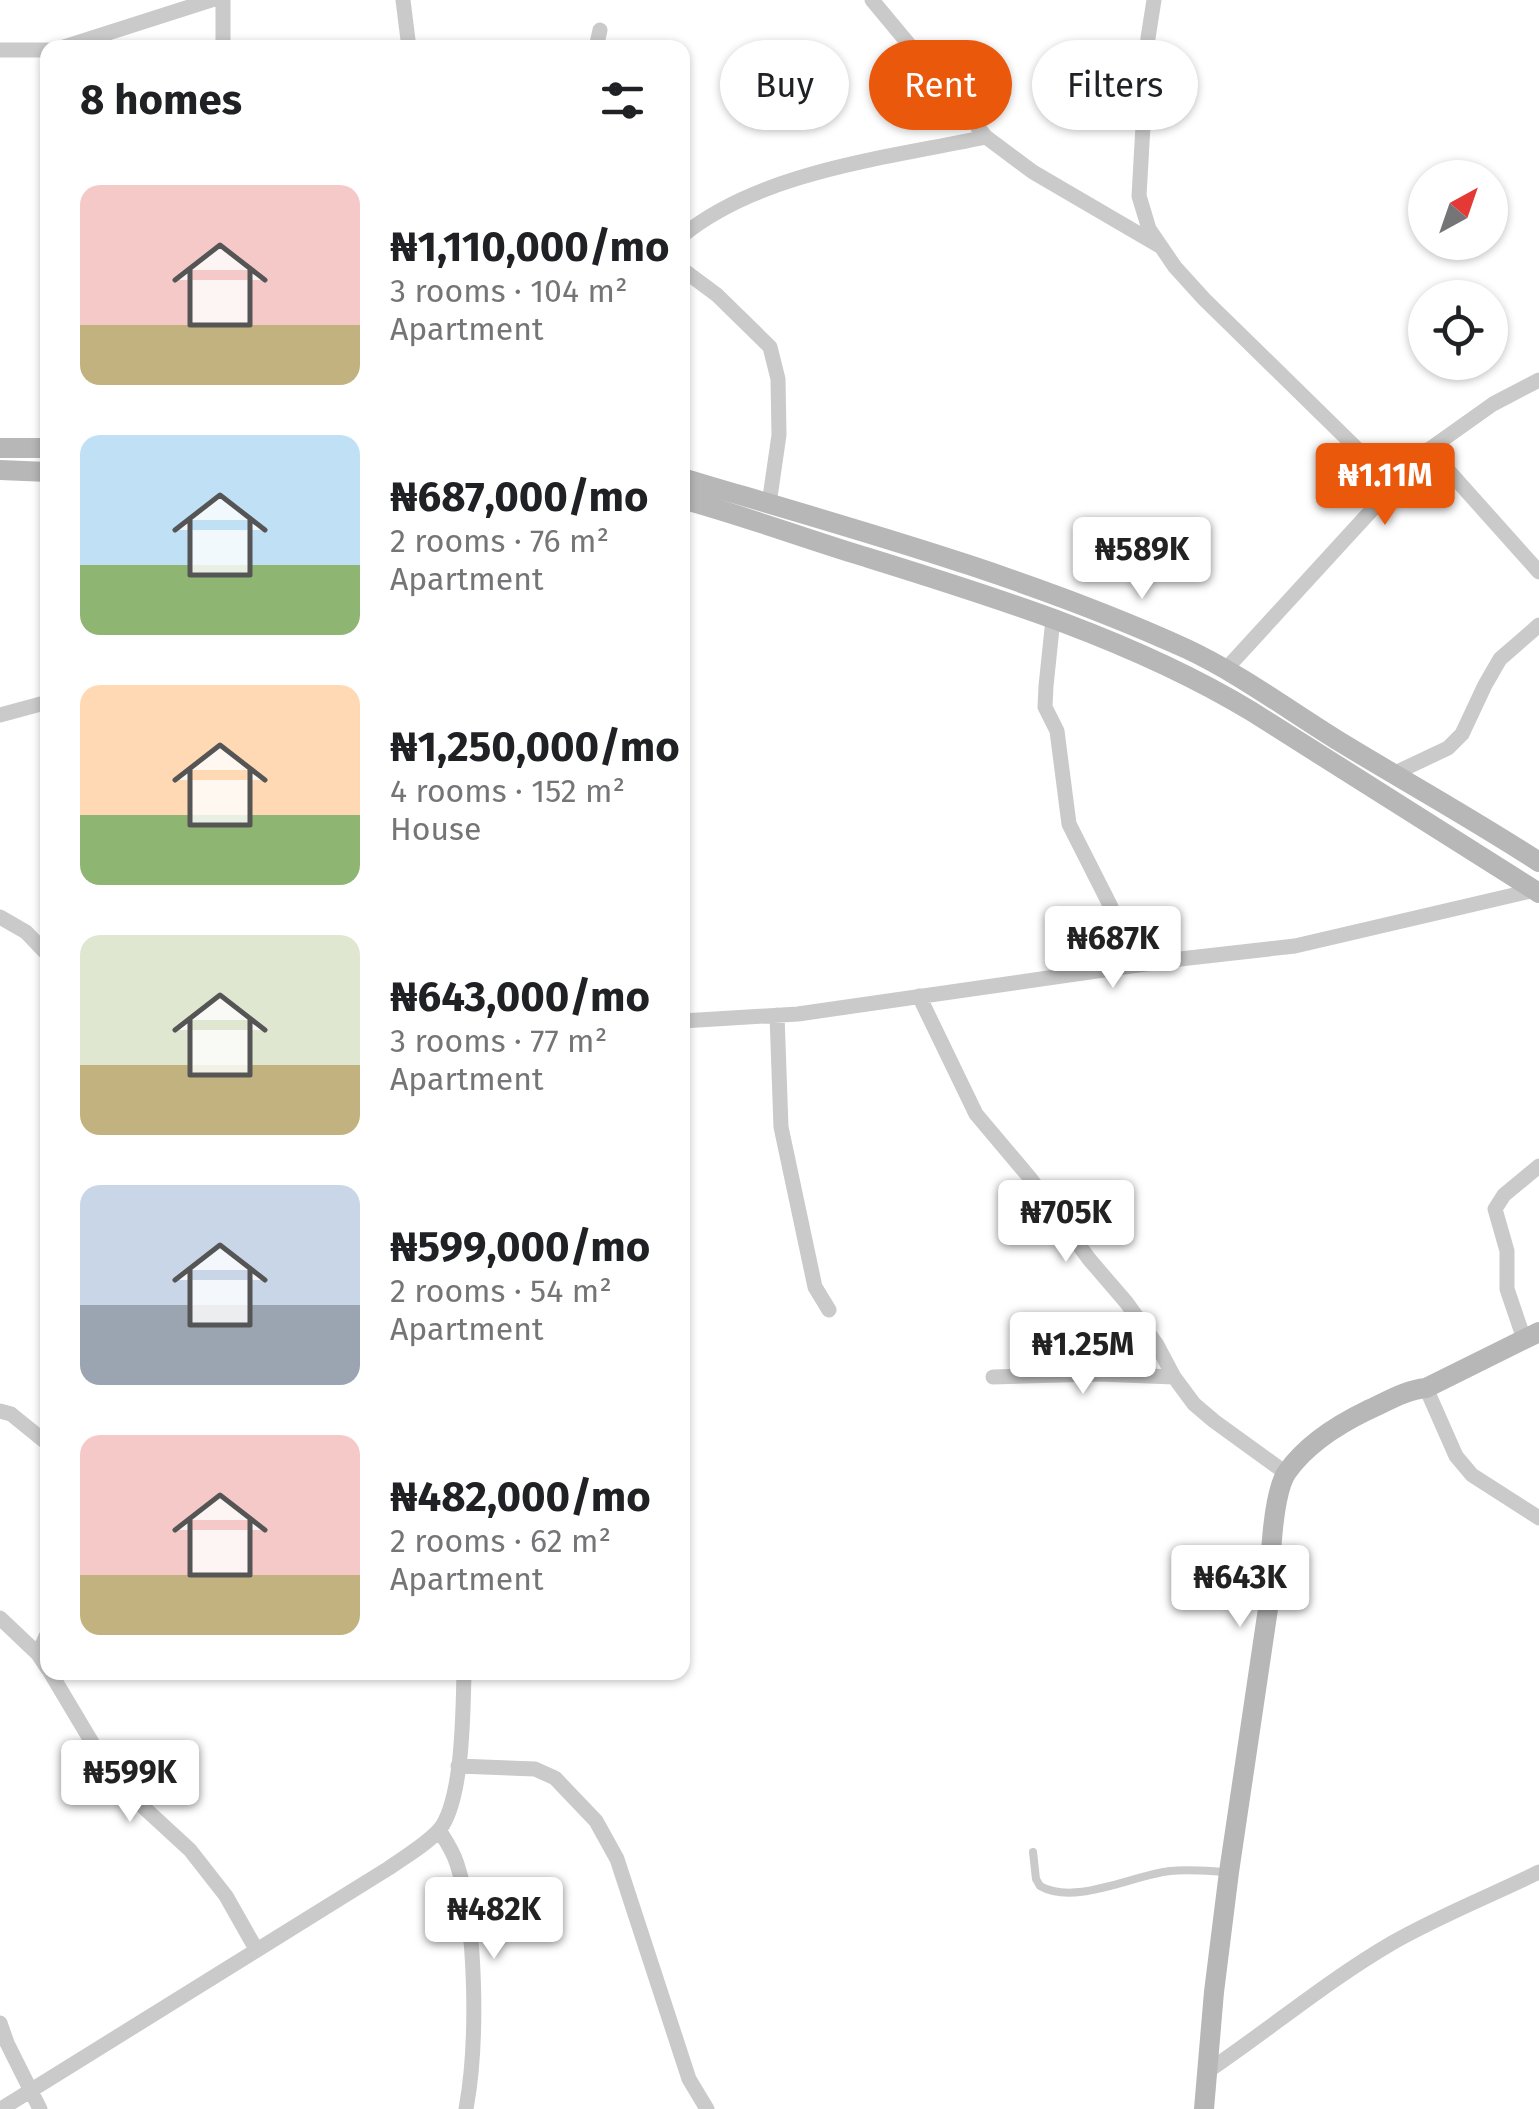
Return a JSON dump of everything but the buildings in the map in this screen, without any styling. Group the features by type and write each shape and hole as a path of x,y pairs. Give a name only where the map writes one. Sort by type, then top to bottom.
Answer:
{"main road":[{"path":"0,448 40,448"},
{"path":"0,470 40,472"},
{"path":"690,480 927,553 1130,624 1226,669 1393,774 1536,854"},
{"path":"690,501 949,583 1163,664 1212,688 1537,891"},
{"path":"1204,2109 1229,1872 1269,1602 1276,1512 1286,1473 1342,1424 1531,1336"}],"street":[{"path":"85,40 211,0"},
{"path":"223,0 223,40"},
{"path":"403,0 407,40"},
{"path":"872,0 986,138 1032,172 1160,246"},
{"path":"1154,0 1138,196 1148,230 1174,267 1204,299 1395,486"},
{"path":"598,40 600,30"},
{"path":"0,50 40,50"},
{"path":"690,231 738,199 812,174 986,138"},
{"path":"690,275 717,295 770,347 778,379 779,435 769,504"},
{"path":"1226,669 1429,450 1492,404 1539,380"},
{"path":"1429,450 1539,572"},
{"path":"1053,620 1046,707 1057,732 1069,824 1111,907 1116,968"},
{"path":"1393,774 1448,748 1462,734 1500,659 1539,625"},
{"path":"0,714 40,704"},
{"path":"690,1020 777,1015 1295,946 1537,891"},
{"path":"0,917 26,932 40,947"},
{"path":"919,996 976,1114 1126,1302 1194,1404 1286,1473"},
{"path":"777,1015 781,1127 815,1287 830,1310"},
{"path":"1531,1336 1507,1289 1508,1251 1495,1210 1504,1195 1539,1166"},
{"path":"993,1377 1174,1377"},
{"path":"1426,1388 1456,1456 1472,1475 1539,1518"},
{"path":"0,1412 11,1414 40,1438"},
{"path":"0,1618 40,1657"},
{"path":"38,1654 40,1650"},
{"path":"54,1680 116,1782 190,1850 226,1896 256,1949"},
{"path":"1,2109 389,1868 439,1830 451,1809 463,1680"},
{"path":"458,1766 535,1769 555,1778 596,1821 617,1859 689,2079 707,2109"},
{"path":"439,1830 457,1864 470,1936 472,2041 466,2108"},
{"path":"1208,2071 1324,1986 1394,1942 1539,1872"},
{"path":"0,2023 40,2109"}],"lane":[{"path":"1033,1852 1040,1886 1058,1892 1097,1888 1171,1870 1229,1872"}]}
